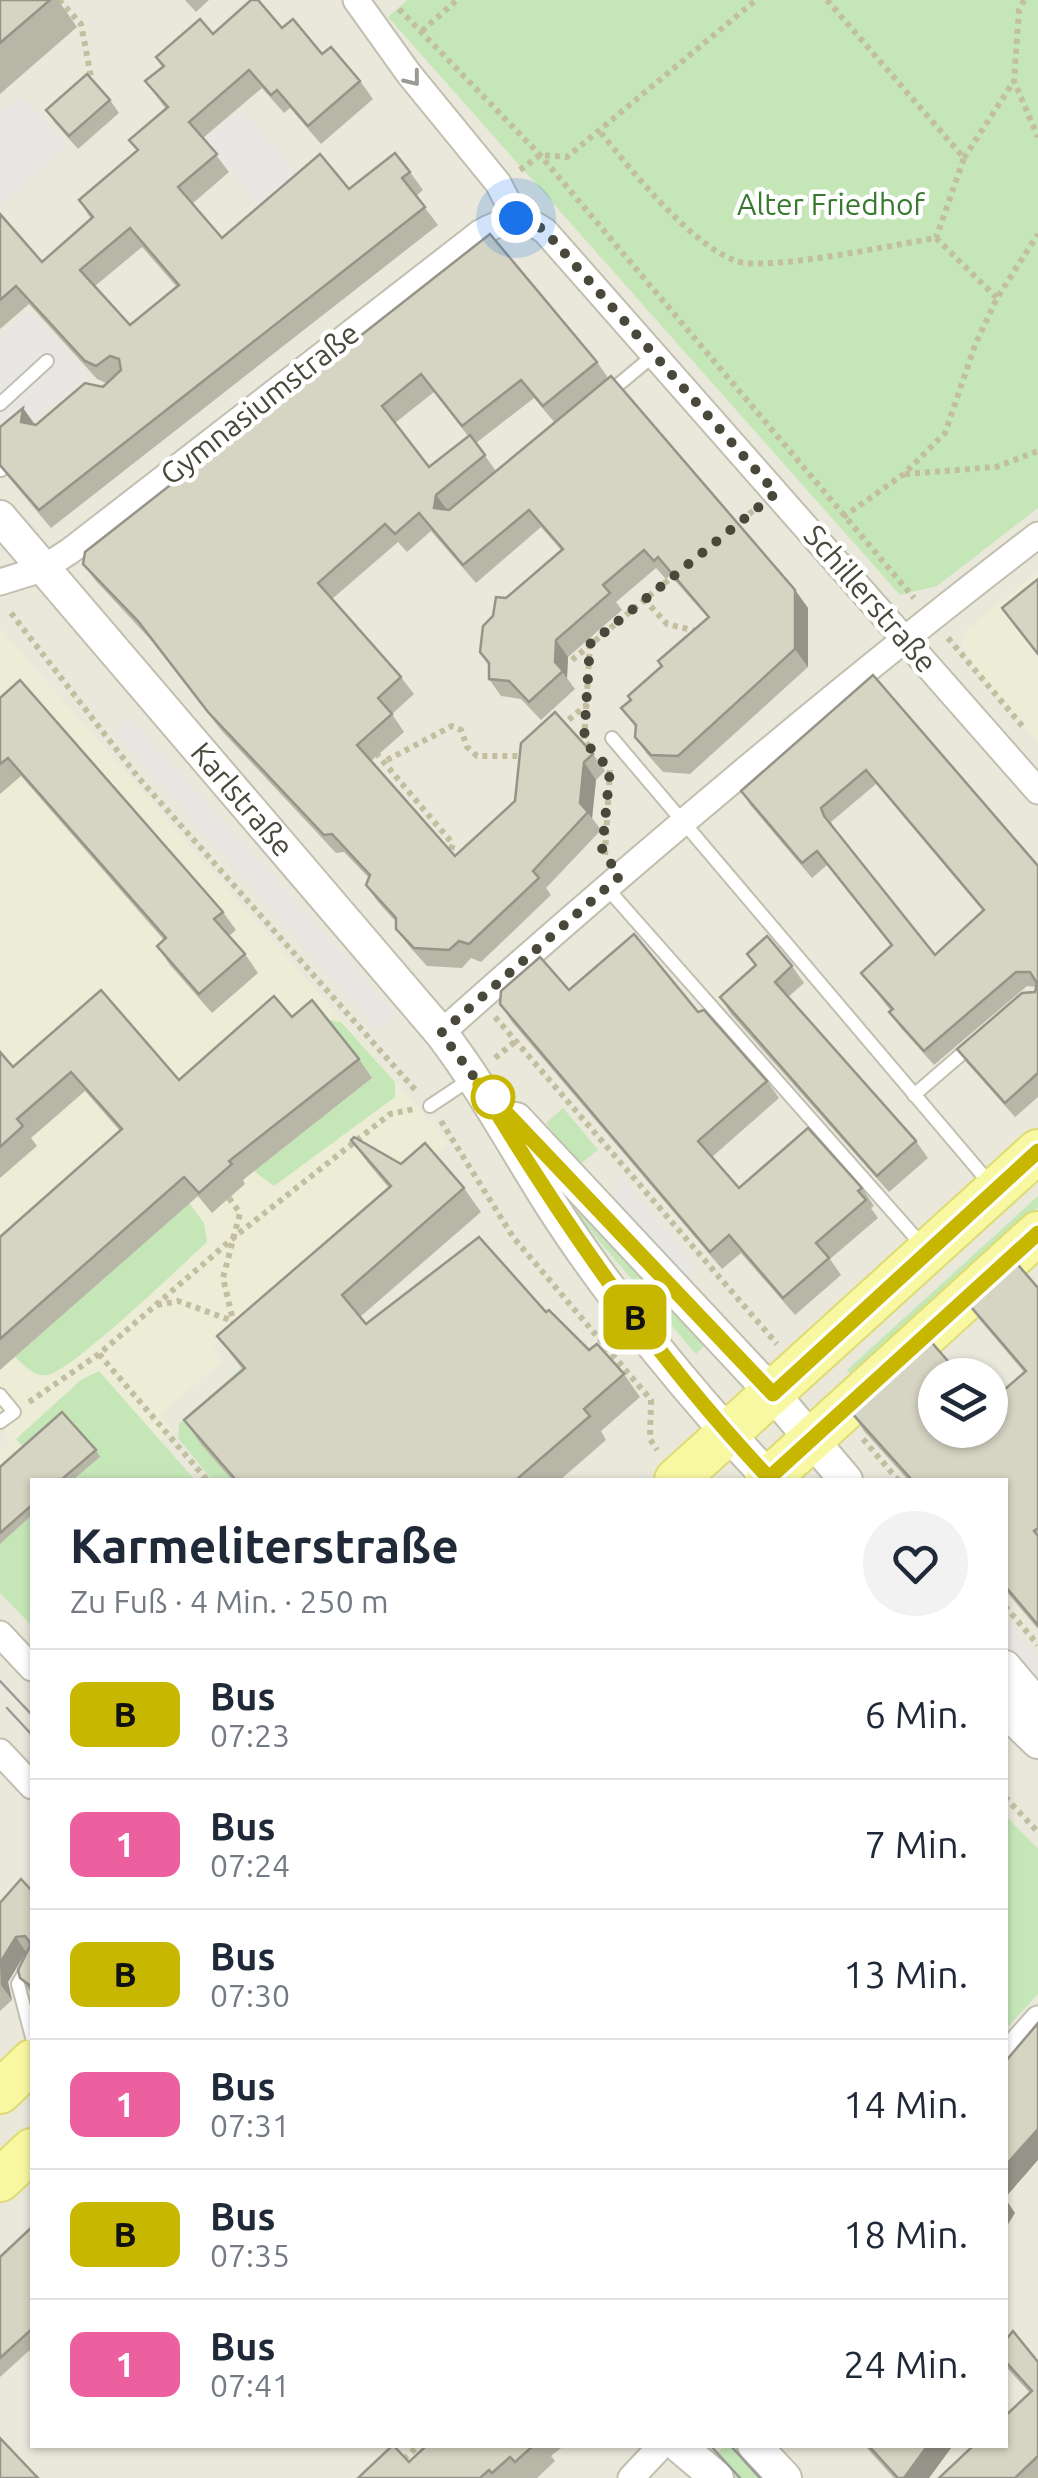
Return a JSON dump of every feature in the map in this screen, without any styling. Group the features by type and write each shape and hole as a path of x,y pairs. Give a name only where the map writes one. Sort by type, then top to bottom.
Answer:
{"main road":[{"path":"679,1478 1038,1151"},
{"path":"770,1478 1038,1233"},
{"path":"0,2092 30,2063"},
{"path":"0,2180 30,2152"}],"street":[{"name":"Schillerstraße","path":"356,0 408,74 498,183 516,218 529,220 545,231 1038,791"},
{"name":"Gymnasiumstraße","path":"0,582 42,569 480,233 516,218"},
{"name":"Karlstraße","path":"0,517 441,1033 477,1081 554,1210 728,1434 768,1478"},
{"path":"441,1033 613,882 904,638 1035,544"},
{"name":"Karlstraße","path":"477,1081 787,1383 826,1426 845,1478"},
{"path":"0,1634 30,1666"},
{"path":"1008,1671 1038,1706"},
{"path":"1008,1713 1038,1742"},
{"path":"0,1752 30,1784"},
{"path":"1008,2053 1038,2019"},
{"path":"630,2478 659,2448"},
{"path":"682,2448 717,2478"},
{"path":"757,2448 784,2478"}],"lane":[{"path":"593,406 654,355"},
{"path":"0,404 47,361"},
{"path":"612,738 996,1190"},
{"path":"613,882 928,1252"},
{"path":"914,1095 988,1032"},
{"path":"430,1106 477,1081"},
{"path":"0,1396 14,1412 0,1422"},
{"path":"30,1963 18,1984 30,2029"}],"path":[{"path":"59,0 81,24 92,82"},
{"path":"385,0 422,31 540,156 1026,730"},
{"path":"422,31 457,0"},
{"path":"540,156 567,157 601,133 756,0"},
{"path":"827,0 964,158"},
{"path":"1024,0 1019,10 1014,81 1038,138"},
{"path":"936,238 964,158 1014,81"},
{"path":"601,133 651,190 700,237 737,262 796,261 936,238"},
{"path":"843,517 904,474 945,432 975,345 997,298 1038,234"},
{"path":"936,238 997,298"},
{"path":"904,474 996,467 1038,451"},
{"path":"721,537 776,493"},
{"path":"572,660 680,570"},
{"path":"644,599 667,624 714,633"},
{"path":"11,612 137,776 430,1106 513,1236 650,1400 650,1439 677,1478"},
{"path":"590,644 590,702 584,741 610,770 602,851 613,882"},
{"path":"548,736 590,702"},
{"path":"386,760 452,726 462,730 467,747 477,756 519,758 535,747"},
{"path":"360,760 373,752 386,760 453,844 451,850"},
{"path":"475,1003 506,1026 787,1383"},
{"path":"14,1412 99,1354 238,1234 390,1114 430,1106"},
{"path":"229,1198 240,1213 238,1234 223,1278 230,1320 242,1343"},
{"path":"156,1305 178,1302 230,1320"},
{"path":"99,1354 205,1478"},
{"path":"826,1426 895,1478"},
{"path":"1008,1610 1038,1645"},
{"path":"1008,1799 1038,1832"},
{"path":"404,2458 416,2448"}],"shaded area":[{"path":"0,0 1038,0 1038,2478 0,2478"},
{"path":"22,96 67,145 0,206 0,112"},
{"path":"241,108 302,179 264,211 204,140"},
{"path":"30,310 88,375 0,451 0,336"},
{"path":"1037,572 1038,742 972,667 962,643 965,631"},
{"path":"0,628 449,1143 212,1348 222,1361 160,1415 173,1431 122,1478 30,1478 30,1561 0,1589 0,1452 12,1441 0,1428"},
{"path":"127,714 395,1012 378,1030 118,736"},
{"path":"621,1177 694,1264 689,1288 613,1199"},
{"path":"1008,1621 1038,1656 1038,1689 1008,1654"}],"green space":[{"name":"Alter Friedhof","path":"407,0 1038,0 1038,508 937,586 900,595 388,17"},
{"path":"326,1019 341,1022 395,1082 395,1097 274,1186 254,1171 372,1078"},
{"path":"563,1108 598,1150 579,1165 546,1123"},
{"path":"1038,1196 1038,1208 853,1377 847,1370"},
{"path":"189,1203 204,1223 207,1242 127,1316 78,1356 47,1375 34,1372 15,1357"},
{"path":"579,1209 704,1346 696,1354 576,1214"},
{"path":"241,1368 261,1391 233,1478 210,1478 178,1438 179,1424"},
{"path":"99,1371 193,1478 75,1478 100,1457 28,1453 16,1439 82,1379"},
{"path":"30,1517 30,1624 0,1593 0,1544"},
{"path":"1008,1818 1038,1849 1038,1994 1008,2027"},
{"path":"723,2448 745,2448 774,2478 730,2478 711,2458"}],"building":[{"path":"0,0 50,0 0,43"},
{"path":"251,0 258,0 282,28 293,19 322,54 331,47 360,81 308,126 277,90 271,95 249,70 189,122 217,154 178,187 222,238 320,154 349,189 395,153 410,172 402,178 425,207 39,510 0,465 0,427 23,408 21,422 36,425 85,383 103,387 121,370 119,359 110,356 96,366 85,361 16,286 0,300 0,214 42,262 93,217 79,200 138,150 129,140 168,107 145,81 164,66 156,57 200,19 213,34","holes":["130,228 179,285 130,325 80,270"]},
{"path":"87,74 110,100 69,136 46,110"},
{"path":"490,234 597,362 543,406 521,380 462,426 421,374 382,406 429,467 470,435 485,455 436,495 434,508 449,510 611,376 795,590 795,649 678,756 651,755 635,737 636,725 621,708 631,700 628,696 662,666 658,661 709,617 658,557 654,561 644,550 603,585 610,593 556,640 555,662 563,671 529,702 509,681 489,679 489,663 480,652 483,626 493,616 496,597 506,598 563,549 529,510 463,565 419,513 395,534 385,524 318,583 401,677 378,698 392,714 357,745 455,856 515,801 521,743 555,712 593,754 584,762 580,803 588,812 533,871 539,878 469,944 459,941 449,950 414,948 396,929 396,918 366,885 370,875 332,834 324,835 208,712 138,621 83,564 85,552"},
{"path":"1038,579 1038,654 1002,608"},
{"path":"873,675 1038,866 1038,1073 1005,1103 957,1049 1022,993 1035,992 1037,983 1030,972 1016,972 924,1051 861,973 892,945 817,851 802,863 741,791","holes":["866,770 984,910 935,955 821,808"]},
{"path":"20,680 223,912 214,919 245,954 199,994 157,946 166,938 8,758 0,764 0,698"},
{"path":"634,934 698,1012 704,1010 767,1081 698,1141 739,1188 808,1128 862,1188 858,1191 866,1200 816,1243 829,1258 783,1298 729,1235 710,1252 500,1004 501,991 540,957 569,990"},
{"path":"767,936 792,966 775,982 916,1141 877,1176 720,997 756,965 747,954"},
{"path":"101,990 179,1080 274,996 292,1017 312,1000 359,1059 229,1161 232,1164 199,1193 184,1177 0,1339 0,1237 122,1129 71,1072 17,1119 23,1126 0,1147 0,1052 13,1067"},
{"path":"354,1137 401,1164 425,1143 464,1188 342,1295 366,1324 479,1237 546,1312 549,1310 589,1350 597,1344 624,1374 584,1409 590,1416 518,1478 234,1478 184,1420 245,1368 217,1336 391,1186 351,1140"},
{"path":"1013,1259 1038,1288 1038,1528 1034,1531 1038,1536 1038,1625 1008,1590 1008,1478 910,1478 851,1412 927,1337 945,1358 918,1358 918,1448 1008,1448 1008,1386 1026,1371 966,1301"},
{"path":"62,1412 96,1450 63,1478 30,1478 30,1507 0,1533 0,1467"},
{"path":"21,1879 30,1889 30,1943 25,1936 16,1937 0,1963 0,1903"},
{"path":"30,1946 30,1986 20,1978 18,1970"},
{"path":"1038,2023 1038,2129 1008,2163 1008,2058"},
{"path":"30,2229 30,2331 0,2358 0,2257"},
{"path":"1013,2331 1038,2362 1038,2456 1015,2478 939,2478 971,2448 1008,2448 1008,2413 1032,2391 1008,2364 1008,2337"},
{"path":"0,2438 36,2476 38,2478 0,2478"},
{"path":"390,2448 396,2448 409,2462 424,2448 531,2448 515,2462 510,2457 480,2478 358,2478"},
{"path":"871,2448 926,2448 904,2478 898,2478"}],"tram line":[{"path":"0,1681 30,1713"},
{"path":"7,1708 30,1733"},
{"path":"713,2448 740,2478"},
{"path":"733,2448 760,2478"}],"bus line":[{"name":"B","path":"1038,1151 773,1394 527,1130 480,1085 556,1212 678,1374 769,1478 1038,1233"}],"route":[{"path":"493,1097 502,1105 480,1085 441,1033 620,876 602,851 610,770 584,741 590,702 590,644 776,493 545,231 529,220 516,218"}]}
